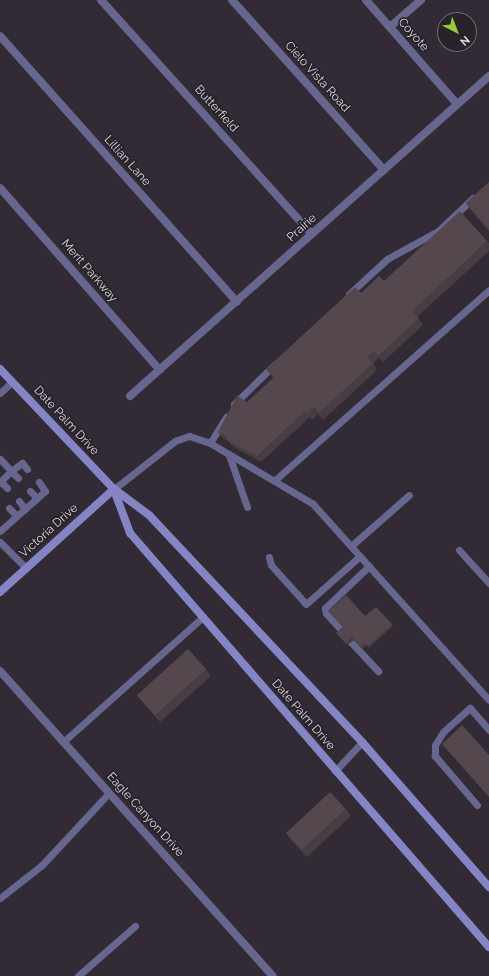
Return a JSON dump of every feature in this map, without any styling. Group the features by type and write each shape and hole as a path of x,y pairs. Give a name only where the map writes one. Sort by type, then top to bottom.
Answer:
{"main road":[{"name":"Date Palm Drive","path":"0,369 114,489 149,515 362,742 489,887"},
{"name":"Date Palm Drive","path":"114,489 130,533 489,947"},
{"name":"Victoria Drive","path":"0,592 114,489"}],"street":[{"name":"Butterfield","path":"101,0 312,234"},
{"name":"Cielo Vista Road","path":"232,0 384,170"},
{"name":"Coyote","path":"366,0 457,104"},
{"path":"390,27 421,0"},
{"name":"Lillian Lane","path":"0,36 237,302"},
{"name":"Prairie","path":"130,396 489,76"},
{"name":"Merit Parkway","path":"0,188 160,370"},
{"name":"Eagle Canyon Drive","path":"0,671 273,976"}],"lane":[{"path":"340,302 386,259 438,231 478,194"},
{"path":"275,480 489,290"},
{"path":"210,443 237,399 283,356"},
{"path":"0,393 12,382"},
{"path":"114,489 175,441 189,436 210,443 228,455 275,480 314,504 489,700"},
{"path":"228,455 247,507"},
{"path":"0,459 18,478"},
{"path":"7,488 0,481 22,463 27,469"},
{"path":"1,528 45,491 39,482"},
{"path":"30,491 37,498"},
{"path":"351,546 409,495"},
{"path":"19,501 25,509"},
{"path":"10,508 17,516"},
{"path":"0,542 26,568"},
{"path":"459,550 489,583"},
{"path":"269,556 271,565 306,604 360,556"},
{"path":"342,631 326,613 325,608 369,566"},
{"path":"63,742 203,617"},
{"path":"351,642 378,672"},
{"path":"477,805 435,756 435,745 443,732 470,708 486,722 489,730"},
{"path":"335,771 362,742"},
{"path":"0,898 42,865 109,793"},
{"path":"78,976 135,926"}],"building":[{"path":"489,182 489,229 466,203"},
{"path":"460,211 487,241 412,311 419,318 378,356 374,351 367,357 373,363 319,413 314,407 307,413 305,411 257,456 227,440 228,437 218,432 237,396 247,402 274,377 266,369 355,287 361,293 379,276 384,281"},
{"path":"346,595 365,616 376,607 392,624 368,646 365,643 360,646 352,637 346,643 336,633 343,627 328,611"},
{"path":"188,649 206,669 155,715 137,695"},
{"path":"462,725 489,755 489,797 442,744"},
{"path":"330,792 346,809 302,850 286,833"}]}
